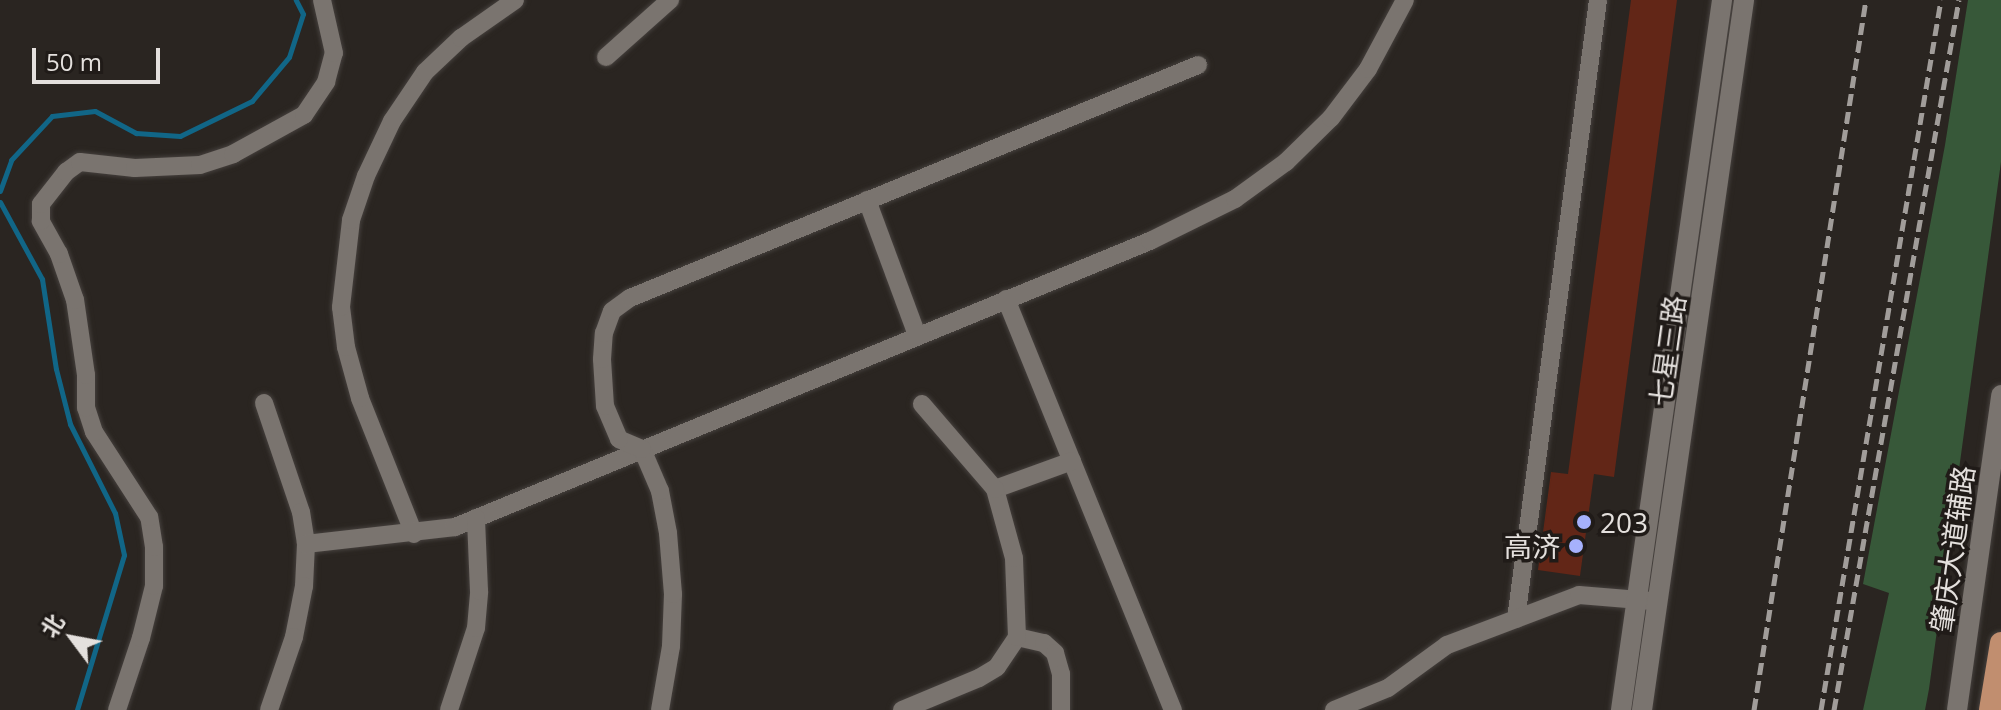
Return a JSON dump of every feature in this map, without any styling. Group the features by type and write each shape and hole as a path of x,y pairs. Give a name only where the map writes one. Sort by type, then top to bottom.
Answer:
{"highway":[{"path":"1990,710 2001,643"}],"street":[{"path":"117,710 141,638 154,586 152,532 149,517 94,432 86,408 86,375 75,300 59,254 41,221 41,204 66,172 80,162 135,168 200,165 233,154 304,115 326,82 334,53 322,0"},
{"path":"414,534 360,398 346,347 341,307 351,220 366,176 392,121 425,72 461,38 515,0"},
{"path":"606,57 670,0"},
{"path":"306,544 455,527 1150,241 1235,199 1286,162 1331,118 1368,69 1405,0"},
{"path":"1516,619 1598,0"},
{"name":"七星三路","path":"1642,710 1649,600 1722,0"},
{"name":"七星三路","path":"1621,710 1649,600 1744,0"},
{"path":"660,710 671,646 673,594 660,491 642,449 619,439 612,429 605,406 604,333 612,311 630,298 1198,65"},
{"path":"867,200 917,335"},
{"path":"1006,299 1173,710"},
{"name":"肇庆大道辅路","path":"1957,710 2001,395"},
{"path":"264,403 301,512 306,544 304,586 294,637 269,710"},
{"path":"902,710 979,678 997,667 1017,637 1014,558 995,489 922,404"},
{"path":"995,489 1072,461"},
{"path":"449,710 476,628 479,591 476,518"},
{"path":"1334,710 1388,688 1447,645 1579,595 1649,600"},
{"path":"1017,637 1044,643 1055,653 1061,674 1061,710"}],"green space":[{"path":"1968,0 2001,0 2001,162 1929,689 1925,710 1863,710 1889,593 1863,584 1945,145"}],"building":[{"path":"1631,0 1677,0 1614,477 1594,474 1580,576 1538,570 1551,472 1568,474"}],"waterway":[{"path":"0,191 11,160 52,116 95,111 136,133 180,136 252,101 289,57 303,14 296,0"},
{"path":"0,202 42,279 56,369 70,424 115,513 124,555 77,710"}],"railway":[{"path":"1754,710 1866,0"},
{"path":"1821,710 1941,0"},
{"path":"1834,710 1959,0"}],"place":[{"name":"203","path":"1584,522"},
{"name":"高济","path":"1576,546"}]}
